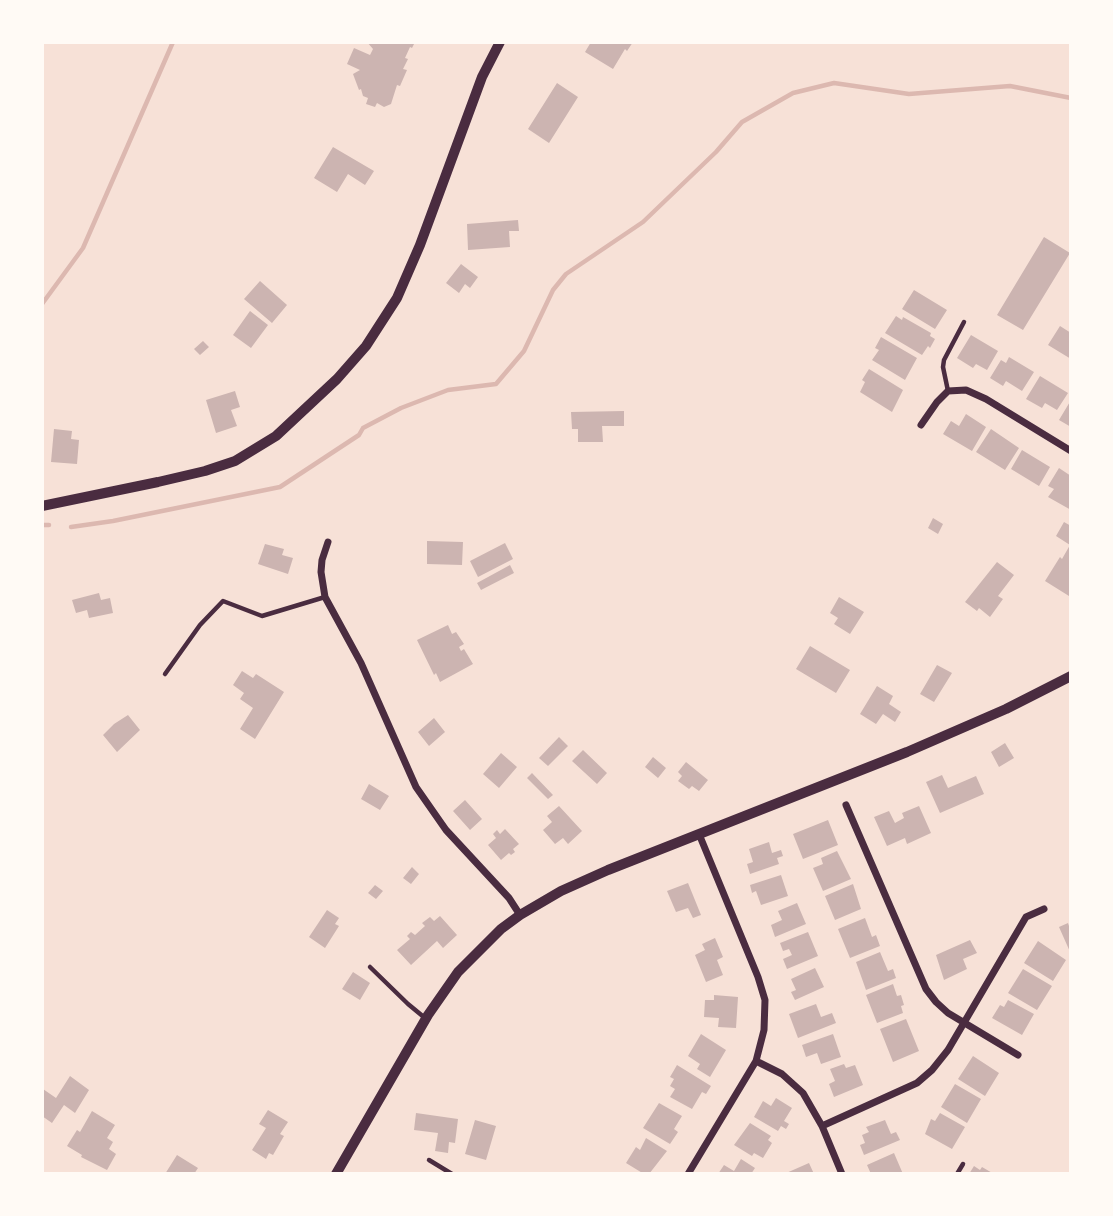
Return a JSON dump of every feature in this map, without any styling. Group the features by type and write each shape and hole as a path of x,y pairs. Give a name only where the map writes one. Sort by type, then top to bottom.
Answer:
{"street":[{"path":"42,506 182,477 235,461 276,436 337,379 366,346 397,298 420,245 482,77 500,42"},
{"path":"921,425 937,401 948,391 966,390 986,399 1071,451"},
{"path":"328,542 321,572 324,597 361,663 408,769 424,800 446,830 509,898 520,915"},
{"path":"336,1174 426,1018 465,964 501,929 520,915 584,881 906,752 1006,709 1071,676"},
{"path":"846,805 926,989 936,1002 964,1023 1018,1055"},
{"path":"688,1174 756,1062 764,1030 765,1000 758,976 699,834"},
{"path":"822,1126 917,1083 940,1061 1026,917 1044,909"},
{"path":"756,1062 773,1069 794,1084 811,1105 842,1174"}],"lane":[{"path":"948,391 944,360 964,322"},
{"path":"165,674 200,625 223,601 262,616 324,597"},
{"path":"370,967 426,1018"},
{"path":"429,1160 452,1174"},
{"path":"957,1174 963,1164"}],"building":[{"path":"367,42 415,42 405,58 408,59 403,69 407,70 400,86 397,85 391,104 384,107 377,103 375,107 366,104 368,98 359,90 353,74 360,70 347,64 354,48 370,55 373,49"},
{"path":"591,42 633,42 627,51 625,49 613,69 585,52"},
{"path":"557,83 578,97 549,143 528,129"},
{"path":"333,147 374,171 365,185 348,174 337,192 314,178"},
{"path":"518,220 519,231 509,231 510,247 468,250 467,224"},
{"path":"1044,237 1070,253 1023,330 997,315"},
{"path":"461,264 478,277 470,288 465,284 459,293 446,283"},
{"path":"260,281 287,305 272,323 244,299"},
{"path":"914,290 947,310 935,329 902,309"},
{"path":"250,311 268,325 251,348 233,335"},
{"path":"896,316 902,320 903,317 931,333 930,336 935,339 922,355 885,333"},
{"path":"1060,326 1071,333 1071,359 1048,345"},
{"path":"971,335 998,351 987,370 976,364 973,368 957,358"},
{"path":"881,337 917,358 905,380 872,360 879,350 875,348"},
{"path":"203,341 209,347 200,355 194,349"},
{"path":"1009,357 1034,372 1022,391 1006,381 1003,386 990,378 1001,360 1006,363"},
{"path":"869,369 903,390 892,412 860,392 865,382 862,380"},
{"path":"1040,376 1068,393 1057,410 1045,403 1042,408 1026,399"},
{"path":"235,391 240,407 231,410 237,426 216,433 206,400"},
{"path":"1071,400 1071,427 1059,420"},
{"path":"624,411 624,426 602,426 603,442 578,442 578,429 572,429 571,412"},
{"path":"966,414 986,427 972,451 943,434 951,421 959,426"},
{"path":"54,429 72,431 71,439 79,440 77,464 51,462"},
{"path":"991,429 1019,448 1005,470 976,452"},
{"path":"1022,450 1050,467 1039,486 1011,469"},
{"path":"1059,468 1071,476 1071,510 1048,497 1054,489 1048,486"},
{"path":"933,518 943,524 938,534 928,528"},
{"path":"1064,522 1071,526 1069,596 1045,581 1070,545 1056,536"},
{"path":"427,541 463,542 462,565 427,564"},
{"path":"505,543 513,559 478,577 470,561"},
{"path":"265,544 284,549 282,555 293,558 288,574 258,564"},
{"path":"997,562 1014,575 998,596 1003,599 990,617 965,602"},
{"path":"510,565 514,573 481,590 477,583"},
{"path":"99,593 101,600 110,598 113,613 89,618 87,610 76,613 72,600"},
{"path":"839,597 864,612 850,634 834,624 838,618 830,613"},
{"path":"448,625 452,634 456,632 464,644 459,647 461,651 464,649 473,664 440,682 417,640"},
{"path":"810,646 850,670 836,693 796,669"},
{"path":"937,665 952,673 934,702 920,694"},
{"path":"242,671 253,678 256,674 284,692 255,739 240,729 253,708 240,699 244,693 233,685"},
{"path":"877,686 893,696 889,704 901,712 895,722 883,714 876,724 860,714"},
{"path":"128,715 140,730 117,752 103,735"},
{"path":"434,718 445,732 429,746 418,732"},
{"path":"559,737 568,746 548,766 539,758"},
{"path":"1005,743 1014,758 999,767 991,752"},
{"path":"583,750 607,773 597,784 572,761"},
{"path":"501,753 517,767 499,788 483,774"},
{"path":"653,757 666,768 658,778 645,767"},
{"path":"686,762 708,780 699,791 692,786 689,789 678,781 682,776 678,772"},
{"path":"532,773 553,795 548,799 527,778"},
{"path":"942,775 948,788 976,776 984,794 940,813 926,782"},
{"path":"369,784 389,796 380,810 361,799"},
{"path":"465,800 482,819 470,830 453,811"},
{"path":"559,806 582,831 568,844 563,838 555,844 543,830 552,822 547,816"},
{"path":"919,806 931,833 907,844 905,838 887,846 874,817 889,811 895,823 904,818 902,813"},
{"path":"828,820 838,845 803,859 793,834"},
{"path":"505,829 519,844 513,849 515,852 511,855 509,853 501,860 488,845 496,838 493,834 497,830 500,834"},
{"path":"769,842 772,853 781,850 783,856 777,858 779,864 750,874 747,864 753,862 749,849"},
{"path":"837,851 851,879 823,891 813,868 823,864 821,858"},
{"path":"412,867 419,874 411,884 403,878"},
{"path":"781,875 788,896 761,905 756,891 752,893 750,885"},
{"path":"688,883 701,915 693,918 688,908 676,912 667,891"},
{"path":"853,884 861,909 835,920 825,896"},
{"path":"375,885 383,891 376,899 368,893"},
{"path":"797,903 806,924 775,937 771,925 782,920 778,911"},
{"path":"327,910 339,918 335,924 339,926 325,948 309,937"},
{"path":"440,916 457,935 443,948 437,941 411,965 397,950 410,939 407,936 411,932 415,935 425,926 422,923 430,917 434,921"},
{"path":"865,918 872,937 876,935 880,946 850,958 838,929"},
{"path":"1068,923 1071,925 1071,954 1059,927"},
{"path":"808,932 818,956 787,969 783,959 792,955 789,949 783,951 780,943"},
{"path":"715,938 723,957 717,960 723,975 706,982 695,955 705,950 702,944"},
{"path":"970,940 977,953 963,959 967,969 944,980 936,955"},
{"path":"1038,941 1066,960 1053,981 1024,963"},
{"path":"880,952 888,971 893,969 896,978 866,990 856,962"},
{"path":"815,968 824,987 795,1000 791,992 796,990 791,979"},
{"path":"1023,969 1052,986 1037,1010 1008,993"},
{"path":"353,972 370,983 360,1000 342,989"},
{"path":"893,984 897,996 901,995 903,1013 877,1023 866,995"},
{"path":"714,995 738,997 736,1028 718,1027 719,1018 704,1017 705,1000 714,1000"},
{"path":"1008,1000 1034,1014 1022,1035 992,1018 1000,1005 1004,1007"},
{"path":"816,1004 821,1017 832,1013 836,1023 798,1038 789,1014"},
{"path":"906,1019 919,1051 893,1062 880,1029"},
{"path":"701,1034 726,1050 710,1077 697,1069 700,1064 688,1056"},
{"path":"833,1034 841,1057 821,1064 817,1053 806,1057 802,1045"},
{"path":"973,1056 999,1073 985,1096 958,1079"},
{"path":"844,1064 846,1068 855,1065 863,1085 834,1097 829,1084 835,1081 830,1069"},
{"path":"677,1065 711,1086 706,1094 702,1092 692,1109 670,1097 675,1089 670,1086 674,1079 670,1077"},
{"path":"70,1076 89,1090 75,1113 64,1105 52,1123 42,1116 42,1091 43,1089 56,1098"},
{"path":"955,1084 981,1099 967,1123 941,1107"},
{"path":"776,1098 792,1108 784,1121 789,1124 786,1129 781,1126 778,1131 754,1117 763,1101 771,1106"},
{"path":"659,1103 682,1116 674,1129 678,1132 670,1144 643,1128"},
{"path":"268,1110 288,1122 280,1134 284,1136 273,1155 269,1153 266,1159 252,1150 266,1128 259,1124"},
{"path":"92,1111 115,1125 107,1138 113,1142 109,1149 116,1154 107,1170 81,1157 82,1155 67,1146 77,1130 80,1132"},
{"path":"416,1113 458,1119 455,1143 449,1142 448,1153 435,1151 438,1133 414,1130"},
{"path":"940,1113 965,1127 952,1149 925,1134 931,1119 935,1121"},
{"path":"475,1120 496,1126 486,1160 465,1154"},
{"path":"885,1120 891,1134 896,1132 900,1140 864,1155 860,1145 865,1143 862,1135 869,1132 866,1127"},
{"path":"750,1123 771,1136 768,1140 772,1143 763,1158 754,1153 752,1156 734,1145"},
{"path":"646,1138 667,1151 649,1174 644,1174 626,1163 636,1147 640,1150"},
{"path":"894,1153 903,1174 871,1174 867,1165"},
{"path":"177,1155 198,1168 194,1174 165,1174"},
{"path":"741,1159 755,1168 751,1174 718,1174 724,1165 734,1171"},
{"path":"809,1163 814,1174 784,1174"},
{"path":"974,1166 980,1170 982,1167 994,1174 969,1174"}],"waterway":[{"path":"42,304 83,248 173,42"},
{"path":"71,527 280,487 359,435 363,428 401,408 448,390 496,384 524,351 553,290 566,274 643,222 716,152 742,122 793,93 834,83 909,94 1010,86 1071,98"},
{"path":"42,525 49,525"}]}
